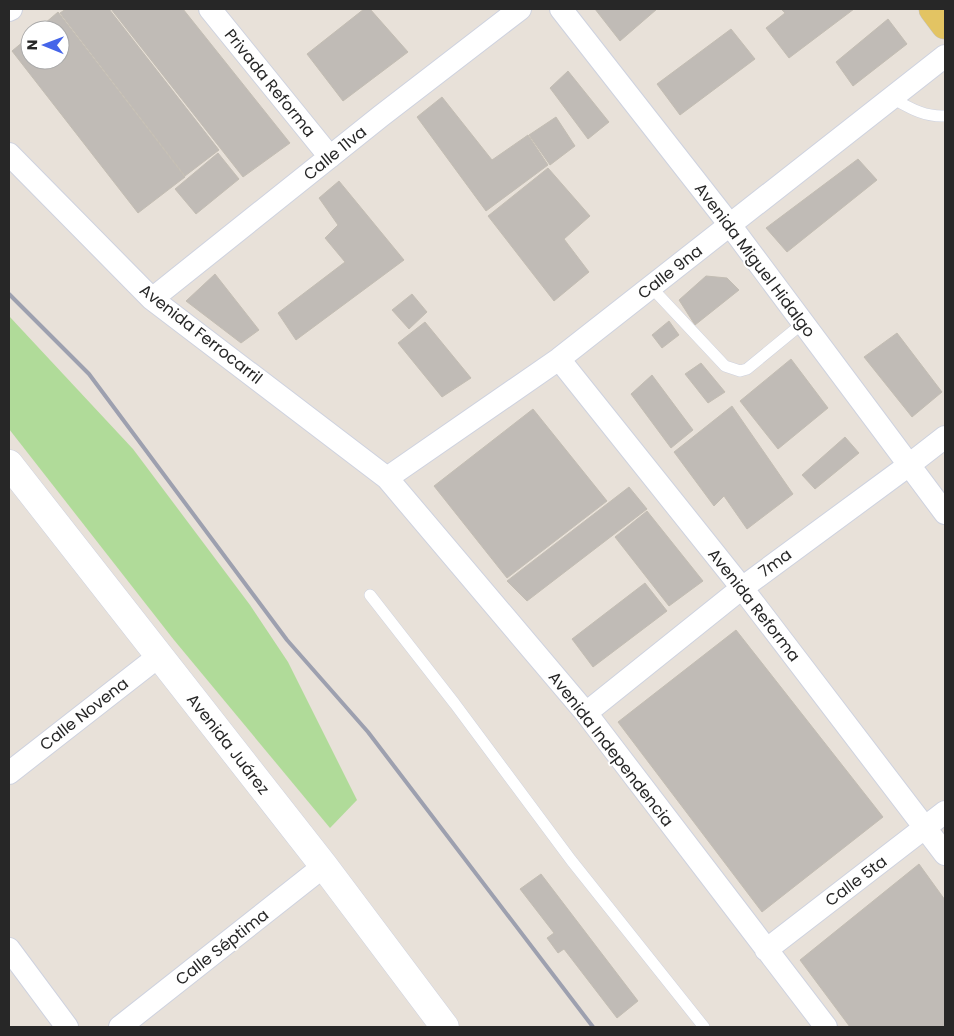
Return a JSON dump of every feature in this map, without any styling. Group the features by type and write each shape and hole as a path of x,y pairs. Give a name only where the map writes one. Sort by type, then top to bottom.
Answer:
{"main road":[{"path":"933,9 945,24"}],"street":[{"name":"Privada Reforma","path":"210,9 330,157"},
{"name":"Calle 11va","path":"152,299 520,9"},
{"name":"Avenida Miguel Hidalgo","path":"562,9 730,225 945,513"},
{"name":"Calle 9na","path":"387,478 559,359 945,56"},
{"name":"Avenida Ferrocarril","path":"9,154 152,299 387,478"},
{"name":"Avenida Reforma","path":"559,359 742,588 945,854"},
{"name":"7ma","path":"586,713 742,588 945,437"},
{"name":"Avenida Juárez","path":"9,464 324,866 445,1027"},
{"name":"Avenida Independencia","path":"387,478 586,713 826,1027"},
{"name":"Calle Novena","path":"9,773 159,656"},
{"name":"Calle 5ta","path":"766,950 945,812"},
{"name":"Calle Séptima","path":"120,1027 324,866"},
{"path":"9,949 67,1027"}],"lane":[{"path":"892,98 927,116 945,116"},
{"path":"651,287 724,366 740,371 747,369 803,323"},
{"path":"370,595 461,712 570,860 704,1027"}],"green space":[{"path":"9,316 133,449 250,605 288,662 357,800 330,828 174,640 9,429"}],"building":[{"path":"66,9 109,9 219,150 185,176 70,26 70,20 65,20 60,13"},
{"path":"111,9 183,9 290,143 243,177"},
{"path":"364,9 370,9 408,52 343,101 307,54"},
{"path":"595,9 657,9 620,41"},
{"path":"781,9 854,9 789,58 766,28 785,13"},
{"path":"58,12 64,20 49,20"},
{"path":"888,19 907,44 853,86 836,62"},
{"path":"70,28 185,177 138,213 27,70 70,70"},
{"path":"731,29 755,59 680,115 657,84"},
{"path":"20,44 20,61 12,51"},
{"path":"568,71 609,122 588,139 550,88"},
{"path":"442,97 492,160 528,135 548,165 486,211 417,117"},
{"path":"556,117 575,146 550,165 529,135"},
{"path":"218,153 239,179 196,214 175,189"},
{"path":"858,159 877,180 787,252 766,228"},
{"path":"548,168 590,216 564,239 589,272 554,301 488,216"},
{"path":"339,181 404,260 296,340 278,313 345,262 325,238 338,225 319,198"},
{"path":"215,274 259,330 241,343 186,301"},
{"path":"706,276 727,278 739,290 695,325 679,300"},
{"path":"412,294 427,312 409,329 392,310"},
{"path":"669,321 679,335 662,348 652,335"},
{"path":"425,322 471,378 442,397 398,343"},
{"path":"897,333 942,392 912,417 864,357"},
{"path":"791,359 828,408 778,449 740,401"},
{"path":"701,363 725,392 708,403 685,374"},
{"path":"652,375 693,430 671,448 631,394"},
{"path":"732,406 793,494 747,529 724,496 714,506 674,452"},
{"path":"533,409 607,501 507,578 434,486"},
{"path":"845,437 859,453 815,489 802,475"},
{"path":"629,487 647,509 527,601 507,581"},
{"path":"647,511 703,581 669,606 615,537"},
{"path":"645,583 667,611 593,667 572,639"},
{"path":"736,630 883,817 762,912 618,722"},
{"path":"919,864 945,900 945,1027 850,1027 800,960"},
{"path":"541,874 638,1001 617,1018 564,949 558,953 547,938 554,933 520,889"}],"railway":[{"path":"9,294 89,374 287,640 368,732 593,1027"}]}
